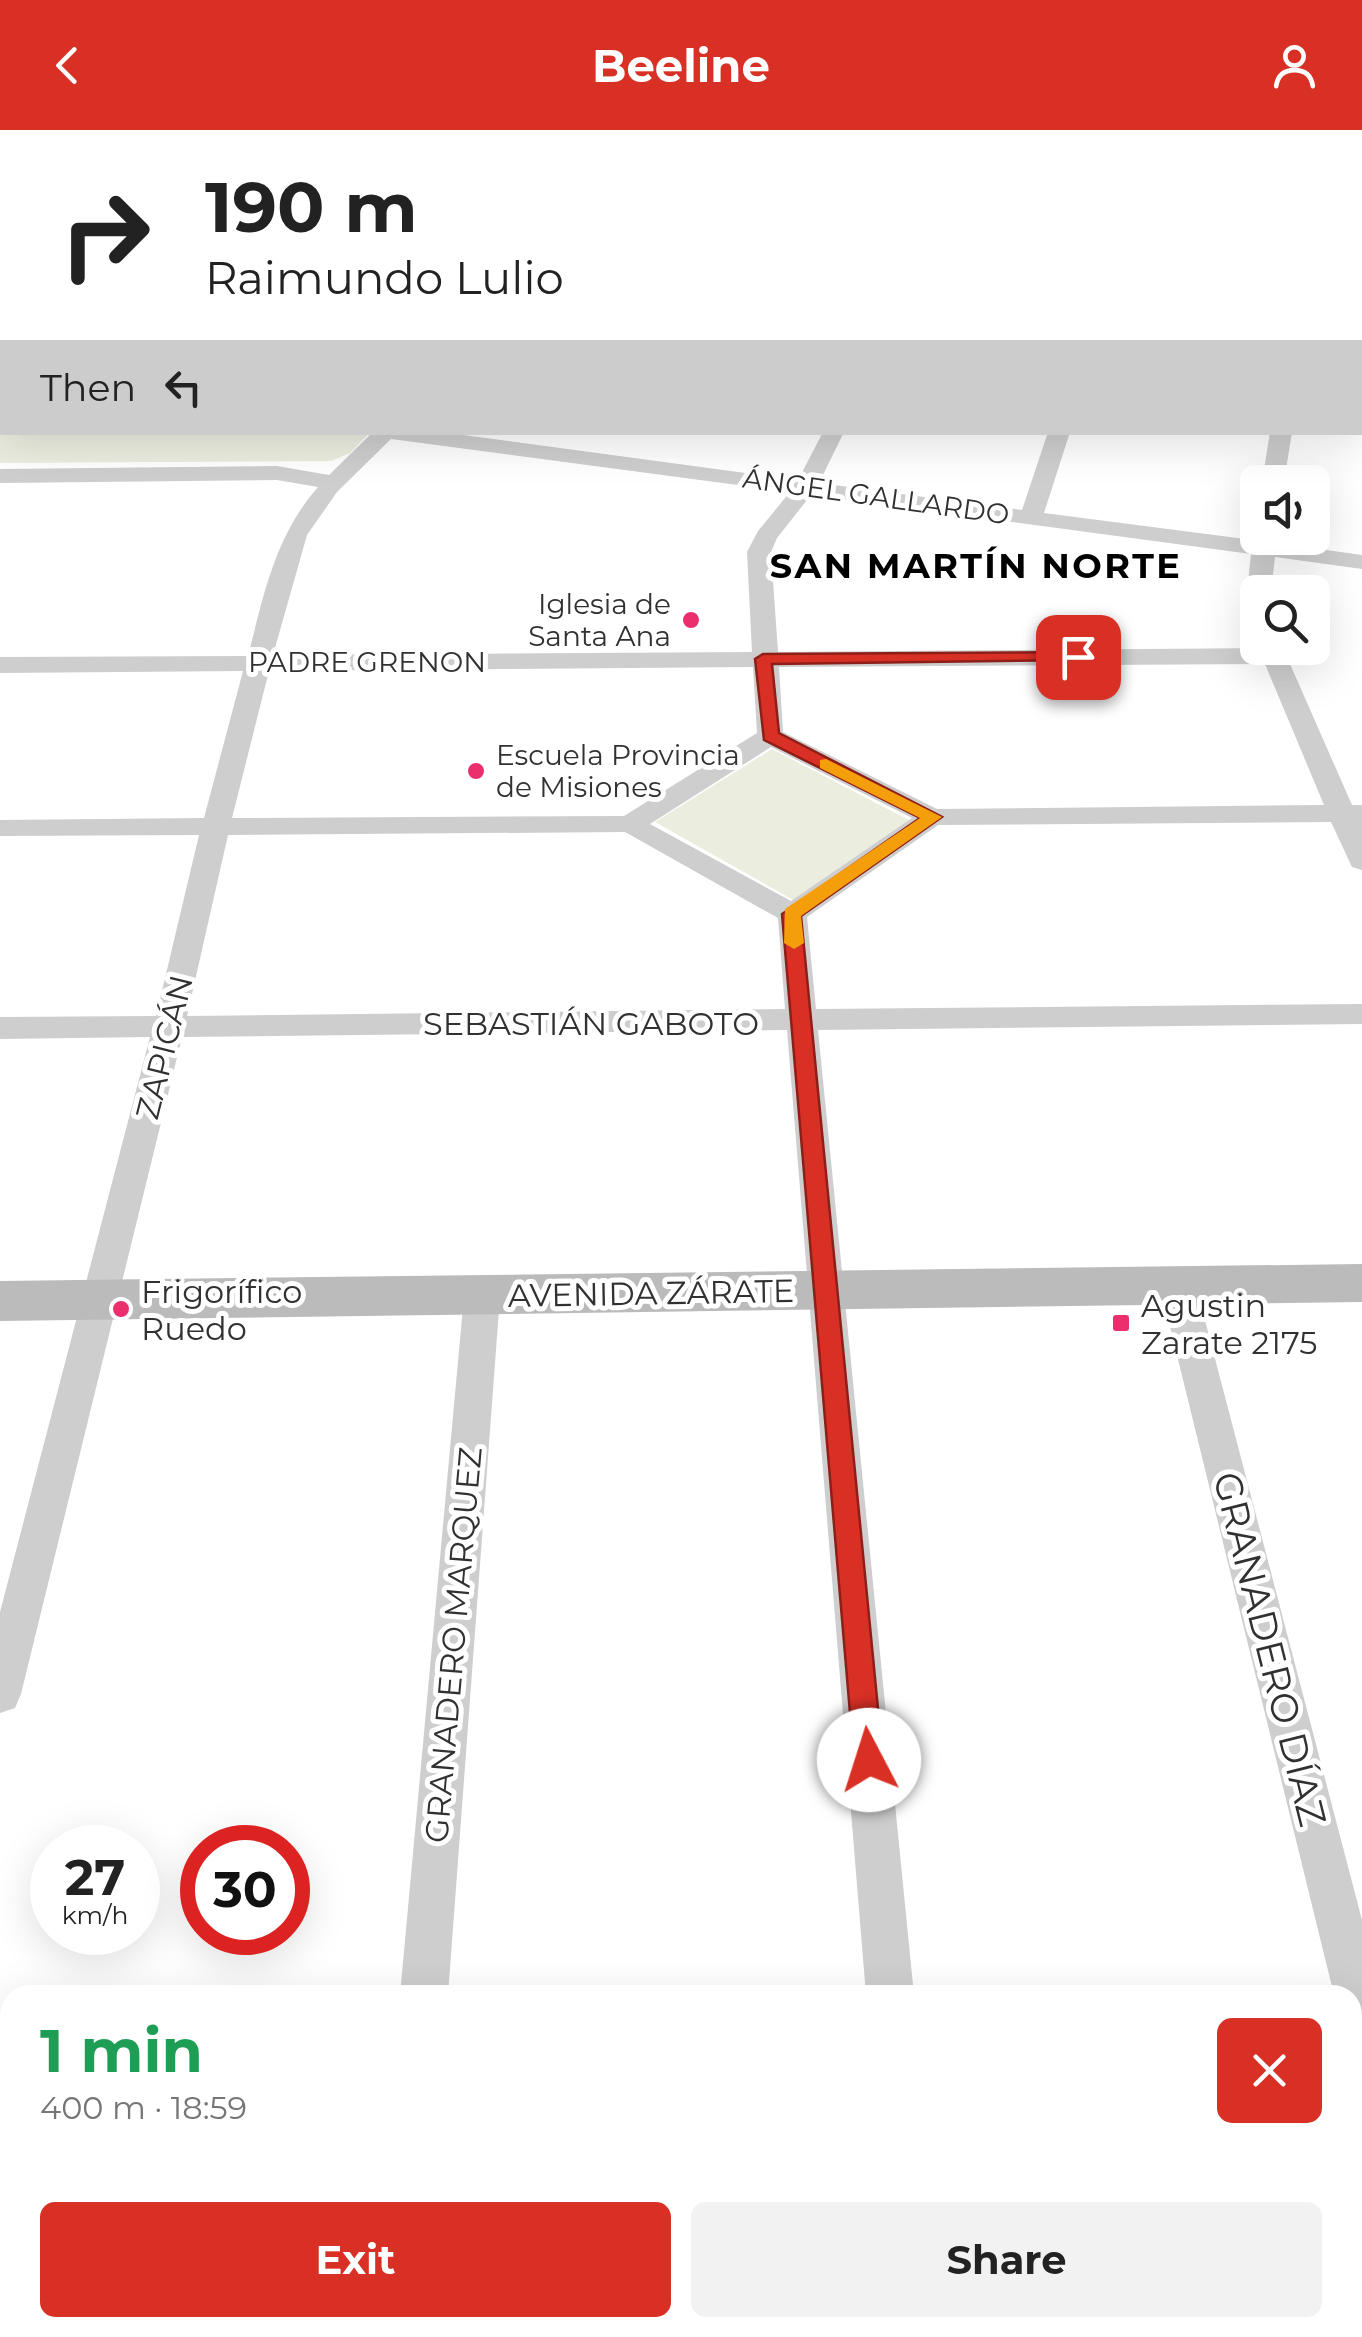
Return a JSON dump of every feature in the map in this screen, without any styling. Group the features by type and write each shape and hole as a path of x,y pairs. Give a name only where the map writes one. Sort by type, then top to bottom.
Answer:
{"street":[{"name":"ZAPICÁN","path":"0,1694 8,1636 101,1300 216,825 297,526 385,435"},
{"name":"ÁNGEL GALLARDO","path":"410,435 1031,517 1240,540"},
{"path":"594,460 610,435"},
{"path":"770,736 760,552 766,536 806,487 832,435"},
{"path":"1031,517 1058,435"},
{"path":"1276,465 1281,435"},
{"path":"0,476 278,473 335,483"},
{"name":"ÁNGEL GALLARDO","path":"1326,555 1362,562"},
{"name":"PADRE GRENON","path":"0,665 1240,652"},
{"path":"1278,665 1352,813 1362,861"},
{"path":"770,736 932,817 1352,813"},
{"path":"630,824 770,736"},
{"path":"792,914 932,817"},
{"path":"0,828 630,824 792,914"},
{"path":"792,914 889,1985"},
{"name":"SEBASTIÁN GABOTO","path":"0,1028 1362,1014"},
{"name":"AVENIDA ZÁRATE","path":"0,1301 1362,1283"},
{"name":"GRANADERO DÍAZ","path":"1178,1286 1355,1985"},
{"name":"GRANADERO MARQUEZ","path":"425,1985 482,1296"}],"shaded area":[{"path":"0,435 367,435 350,453 331,461 0,463"},
{"path":"772,749 911,821 795,901 655,822"}],"slow traffic":[{"path":"794,943 792,914 932,817 826,764"}],"place":[{"name":"Iglesia de Santa Ana","path":"691,620"},
{"name":"Escuela Provincia de Misiones","path":"476,771"},
{"name":"Frigorífico Ruedo","path":"121,1309"},
{"name":"Agustin Zarate 2175","path":"1121,1323"}],"district":[{"name":"SAN MARTÍN NORTE","path":"976,565"}],"route":[{"path":"869,1760 792,914 932,817 770,736 763,659 1078,657"}]}
